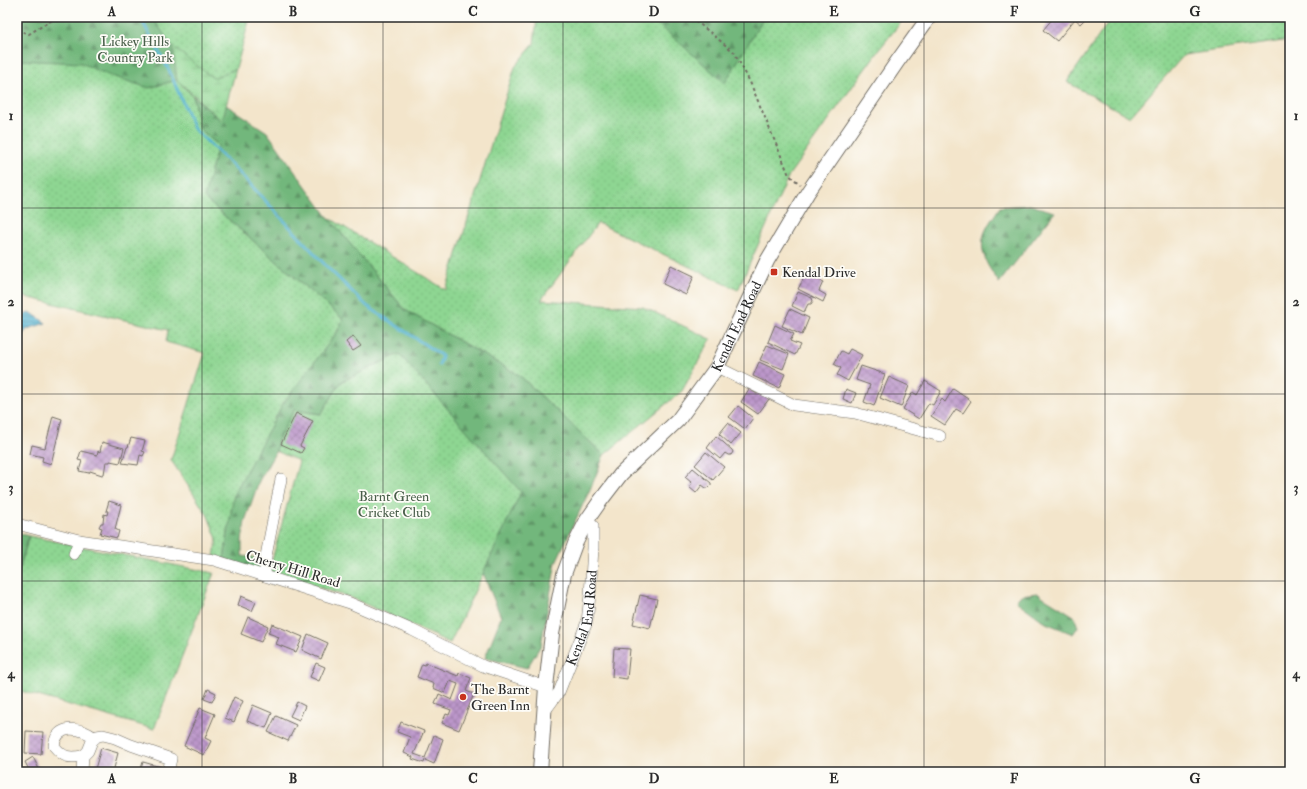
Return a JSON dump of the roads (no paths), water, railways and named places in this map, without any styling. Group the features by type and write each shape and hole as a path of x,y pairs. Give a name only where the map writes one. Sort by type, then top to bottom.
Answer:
{"main road":[{"name":"Kendal End Road","path":"540,772 546,687 552,634 564,574 575,544 587,520 621,474 678,420 717,367 767,261 808,192 897,62 930,17"}],"street":[{"path":"717,367 794,405 855,414 940,436"},
{"path":"265,576 266,556 281,479"},
{"name":"Kendal End Road","path":"545,711 559,692 587,622 594,548 593,526 587,520"},
{"name":"Cherry Hill Road","path":"17,524 79,540 214,560 350,603 412,630 483,666 546,687"},
{"path":"74,554 79,540"},
{"path":"95,738 80,730 70,730 59,733 55,739 54,746 61,754 69,758 83,756 88,751 92,741 95,738 97,736 104,735 172,759 168,772"},
{"path":"82,772 83,756"}],"water":[{"path":"30,312 46,323 27,329 17,342 17,319"}],"waterway":[{"path":"140,17 169,70 194,129 232,165 329,269 367,306 442,356 439,365"}],"place":[{"name":"Kendal Drive","path":"774,272"},
{"name":"The Barnt Green Inn","path":"463,697"}],"park label":[{"name":"Lickey Hills Country Park","path":"135,50"},
{"name":"Barnt Green Cricket Club","path":"394,504"}]}
